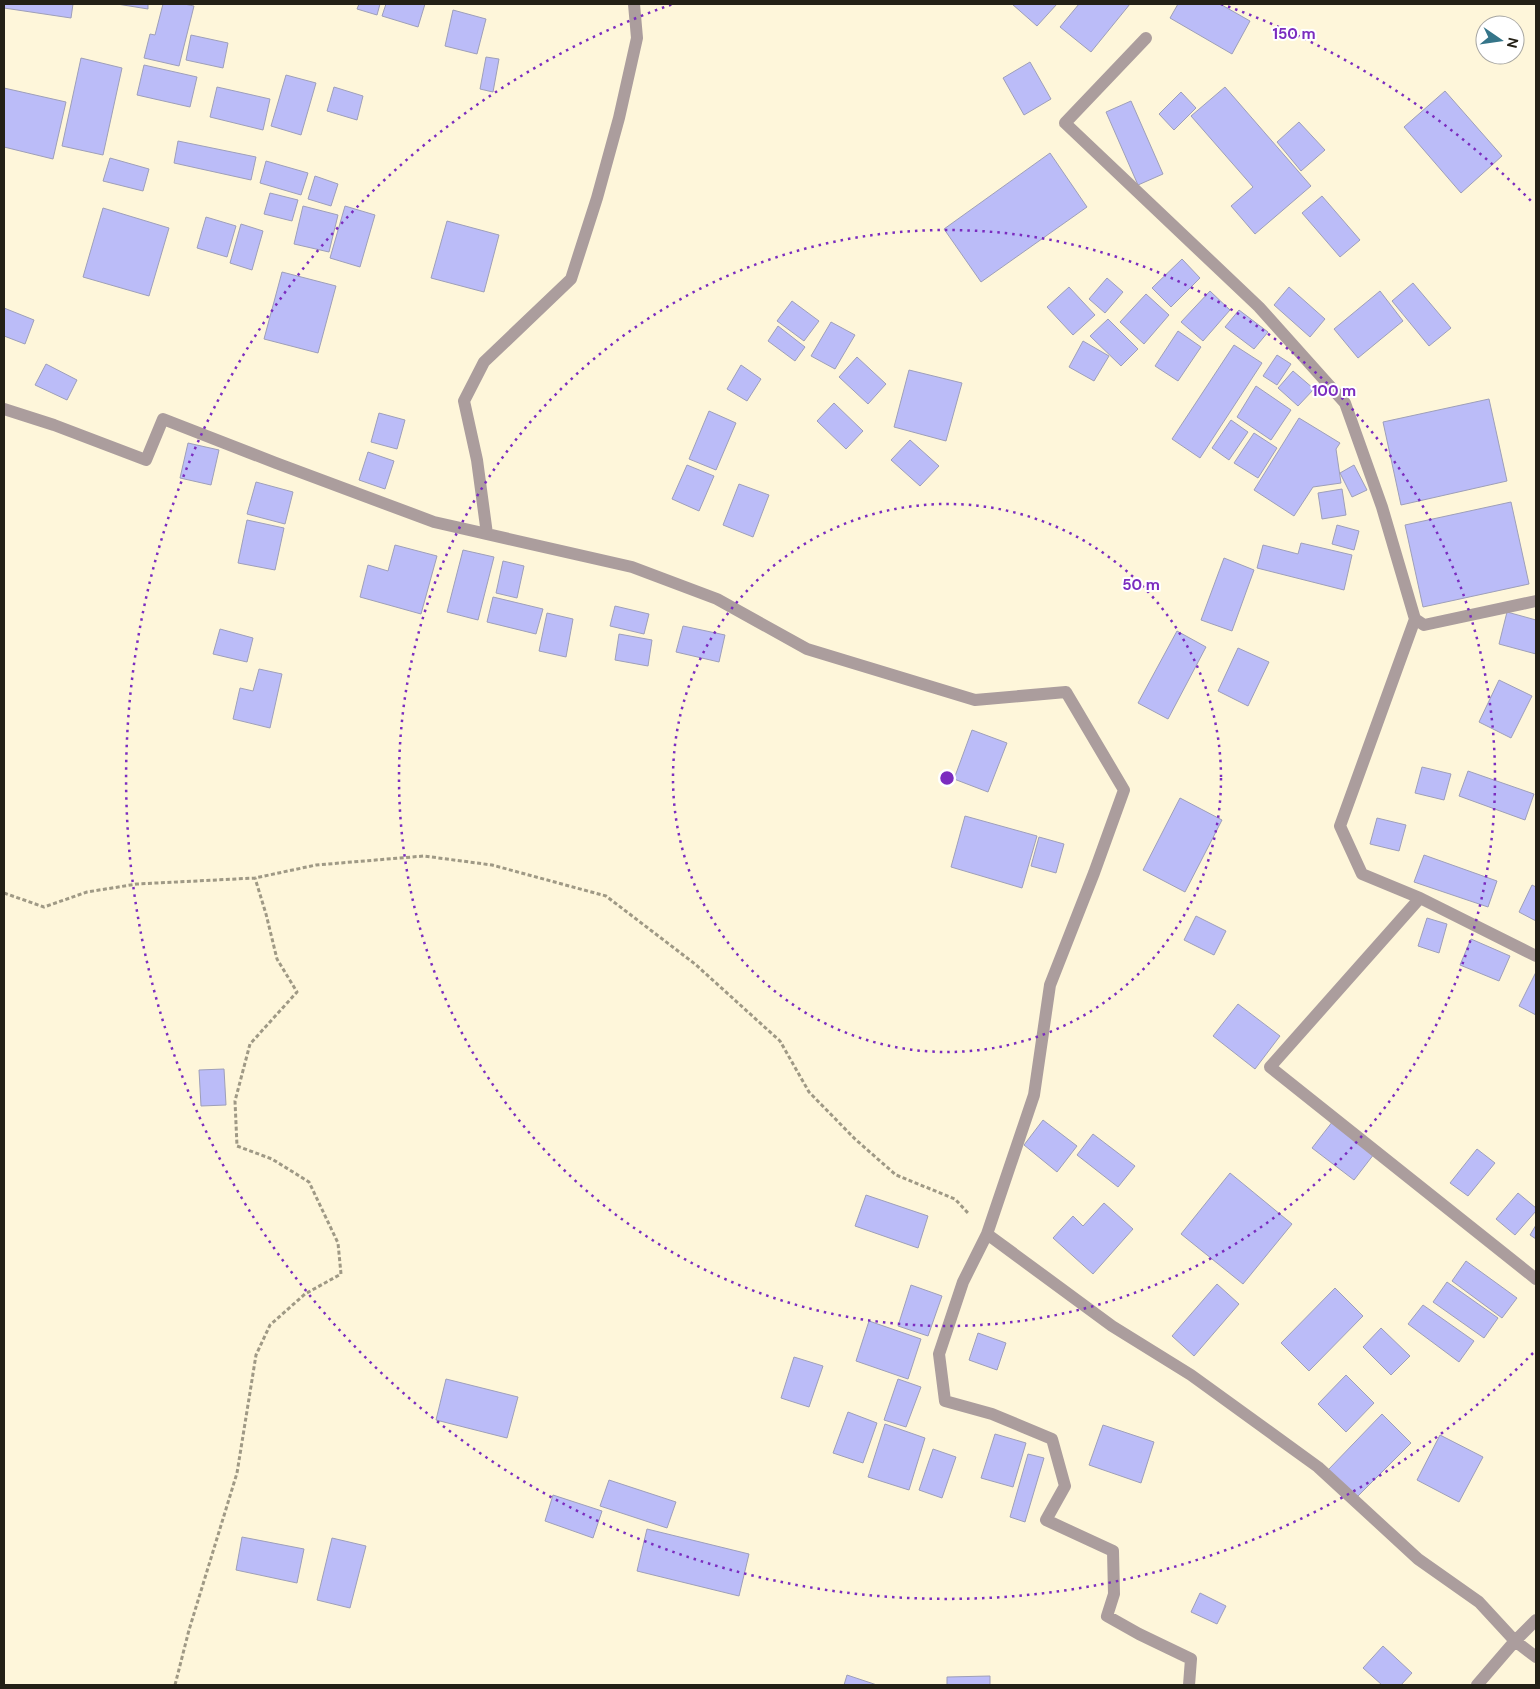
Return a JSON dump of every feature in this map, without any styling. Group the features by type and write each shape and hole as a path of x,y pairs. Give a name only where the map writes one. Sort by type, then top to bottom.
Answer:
{"street":[{"path":"486,534 477,460 464,401 484,362 571,279 597,198 629,74 637,38 634,4"},
{"path":"1146,38 1065,123 1259,307 1345,403 1382,507 1416,619 1424,625 1536,601"},
{"path":"4,409 54,425 146,460 163,419 434,522 632,567 717,599 807,648 975,700 1066,692 1124,790 1050,985 1034,1095 987,1234 963,1282 939,1354 945,1401 992,1414 1052,1439 1065,1486 1046,1520 1113,1551 1114,1594 1107,1616 1191,1659 1188,1685"},
{"path":"1416,619 1340,826 1362,874 1420,898 1536,956"},
{"path":"1420,898 1270,1067 1536,1279"},
{"path":"987,1234 1112,1326 1191,1375 1318,1467 1418,1559 1479,1602 1515,1641 1536,1657"},
{"path":"1477,1685 1536,1620"}],"path":[{"path":"4,893 44,907 87,892 137,884 255,878 316,864 424,856 492,865 606,896 695,964 780,1041 809,1092 862,1145 896,1175 956,1199 987,1234"},
{"path":"175,1685 191,1621 237,1473 256,1355 270,1325 305,1294 341,1274 338,1243 309,1182 272,1159 237,1146 235,1101 250,1044 297,992 277,959 255,878"}],"building":[{"path":"4,4 73,4 71,18 4,8"},
{"path":"117,4 148,4 148,9"},
{"path":"163,4 194,6 179,66 144,58 150,34 155,35"},
{"path":"359,4 380,4 377,15 357,9"},
{"path":"386,4 425,4 418,27 382,16"},
{"path":"1012,4 1057,4 1037,26"},
{"path":"1079,4 1130,4 1091,52 1060,27"},
{"path":"1178,4 1220,4 1250,21 1232,54 1170,18"},
{"path":"453,10 486,19 477,54 445,46"},
{"path":"191,35 228,43 223,68 186,60"},
{"path":"486,57 499,59 493,92 480,89"},
{"path":"81,58 122,68 103,155 62,146"},
{"path":"1030,62 1051,99 1024,115 1003,78"},
{"path":"144,65 197,77 190,107 137,95"},
{"path":"286,75 316,83 301,135 271,126"},
{"path":"217,87 270,99 263,130 210,117"},
{"path":"334,87 363,96 357,120 327,111"},
{"path":"1225,87 1311,186 1255,234 1231,206 1253,187 1191,116"},
{"path":"4,88 66,102 53,159 4,147"},
{"path":"1445,91 1502,156 1461,193 1404,127"},
{"path":"1181,92 1196,108 1174,130 1159,114"},
{"path":"1131,101 1163,174 1138,185 1106,112"},
{"path":"1299,122 1325,150 1301,171 1277,142"},
{"path":"178,141 256,157 251,180 174,163"},
{"path":"1050,153 1087,207 981,282 944,229"},
{"path":"110,158 149,169 143,191 103,181"},
{"path":"266,161 308,173 301,195 260,183"},
{"path":"315,176 338,184 331,206 308,199"},
{"path":"270,193 298,200 292,221 264,214"},
{"path":"1322,196 1360,240 1340,257 1302,213"},
{"path":"303,206 338,215 329,252 294,244"},
{"path":"345,206 375,215 360,267 330,258"},
{"path":"103,208 169,228 149,296 83,277"},
{"path":"206,217 236,226 227,257 197,248"},
{"path":"447,221 499,235 484,292 431,278"},
{"path":"241,224 263,231 252,270 230,263"},
{"path":"1182,259 1200,278 1171,307 1152,288"},
{"path":"282,272 336,286 318,353 264,339"},
{"path":"1107,278 1123,292 1105,313 1089,299"},
{"path":"1413,283 1451,328 1429,346 1392,301"},
{"path":"1069,287 1095,315 1073,335 1047,307"},
{"path":"1289,287 1325,319 1310,337 1274,305"},
{"path":"1210,291 1230,310 1203,341 1181,322"},
{"path":"1380,291 1403,321 1358,358 1334,329"},
{"path":"1146,294 1169,315 1144,344 1120,322"},
{"path":"792,301 819,321 804,341 777,321"},
{"path":"4,308 34,320 25,344 4,336"},
{"path":"1239,310 1268,332 1254,349 1225,327"},
{"path":"1108,319 1138,349 1121,366 1090,336"},
{"path":"831,322 855,335 835,369 811,356"},
{"path":"778,326 805,347 795,361 768,341"},
{"path":"1178,331 1201,347 1178,381 1155,366"},
{"path":"1083,341 1109,356 1094,381 1069,367"},
{"path":"1234,345 1262,363 1200,458 1172,439"},
{"path":"1277,355 1291,364 1277,385 1263,376"},
{"path":"857,357 886,384 868,404 839,377"},
{"path":"46,364 77,380 67,400 35,385"},
{"path":"741,365 761,379 747,401 727,389"},
{"path":"909,370 962,383 946,441 894,427"},
{"path":"1293,371 1314,389 1298,406 1278,388"},
{"path":"1256,386 1291,410 1271,440 1237,417"},
{"path":"1489,399 1507,481 1401,505 1383,422"},
{"path":"834,403 863,431 846,449 817,421"},
{"path":"709,411 736,423 716,470 689,459"},
{"path":"379,413 405,420 397,449 371,442"},
{"path":"1299,418 1340,443 1336,449 1341,483 1313,487 1294,516 1254,490"},
{"path":"1231,420 1248,432 1229,460 1212,448"},
{"path":"1254,433 1277,448 1258,478 1234,463"},
{"path":"910,440 939,466 920,486 891,460"},
{"path":"188,443 219,450 211,485 180,478"},
{"path":"368,452 394,461 385,489 359,480"},
{"path":"687,465 714,476 699,511 672,499"},
{"path":"1354,465 1367,490 1352,497 1340,473"},
{"path":"256,482 293,492 285,524 247,514"},
{"path":"739,484 769,495 753,537 723,525"},
{"path":"1342,489 1346,515 1322,519 1318,493"},
{"path":"1511,502 1529,584 1423,607 1405,525"},
{"path":"247,520 284,528 275,570 238,563"},
{"path":"1337,525 1359,531 1354,550 1332,544"},
{"path":"1301,543 1352,555 1344,590 1257,568 1263,545 1298,554"},
{"path":"395,545 437,556 421,614 360,597 368,565 388,571"},
{"path":"463,550 494,557 478,620 447,612"},
{"path":"1224,558 1254,570 1232,631 1201,620"},
{"path":"503,561 524,566 517,598 496,593"},
{"path":"493,597 543,609 536,634 487,622"},
{"path":"615,606 649,614 644,634 610,626"},
{"path":"1507,612 1536,620 1536,654 1499,644"},
{"path":"547,613 573,619 566,657 539,651"},
{"path":"683,626 725,635 719,662 676,652"},
{"path":"220,629 253,638 247,662 213,654"},
{"path":"1177,631 1206,647 1168,719 1138,703"},
{"path":"619,634 652,640 648,666 615,660"},
{"path":"1238,648 1269,662 1248,706 1218,691"},
{"path":"259,669 282,674 270,728 233,719 240,688 253,691"},
{"path":"1499,680 1532,696 1511,738 1479,722"},
{"path":"972,730 1007,743 988,792 954,779"},
{"path":"1422,767 1451,774 1444,800 1415,793"},
{"path":"1468,771 1534,794 1525,820 1459,796"},
{"path":"1180,798 1222,820 1185,892 1143,870"},
{"path":"965,816 1037,836 1022,888 951,867"},
{"path":"1377,818 1406,825 1399,851 1370,844"},
{"path":"1039,837 1064,844 1056,873 1031,866"},
{"path":"1424,855 1497,881 1488,907 1414,882"},
{"path":"1532,885 1536,887 1536,921 1519,912"},
{"path":"1196,916 1226,931 1214,955 1184,940"},
{"path":"1427,918 1447,924 1439,953 1418,946"},
{"path":"1471,939 1510,956 1499,981 1460,965"},
{"path":"1536,972 1536,1015 1519,1006"},
{"path":"1238,1004 1280,1036 1255,1069 1213,1036"},
{"path":"224,1069 226,1105 201,1106 199,1070"},
{"path":"1043,1120 1077,1146 1057,1172 1024,1145"},
{"path":"1333,1121 1374,1154 1354,1180 1312,1148"},
{"path":"1093,1134 1135,1166 1118,1187 1077,1155"},
{"path":"1477,1149 1495,1163 1468,1196 1450,1183"},
{"path":"1230,1173 1292,1224 1243,1284 1181,1234"},
{"path":"1518,1193 1536,1208 1536,1211 1515,1235 1496,1219"},
{"path":"866,1195 928,1216 918,1248 855,1226"},
{"path":"1104,1203 1133,1229 1093,1274 1053,1238 1073,1216 1083,1226"},
{"path":"1536,1225 1536,1239 1530,1235"},
{"path":"1466,1261 1517,1298 1502,1318 1452,1281"},
{"path":"1447,1282 1498,1318 1484,1338 1433,1302"},
{"path":"1217,1284 1239,1304 1194,1356 1172,1336"},
{"path":"911,1285 942,1296 928,1336 898,1326"},
{"path":"1335,1288 1363,1316 1309,1371 1281,1343"},
{"path":"1423,1305 1474,1341 1459,1362 1408,1324"},
{"path":"869,1321 921,1339 908,1379 856,1361"},
{"path":"1381,1328 1410,1356 1391,1375 1363,1347"},
{"path":"978,1333 1006,1343 997,1370 969,1360"},
{"path":"794,1357 823,1366 809,1407 781,1398"},
{"path":"1346,1375 1374,1403 1346,1432 1318,1404"},
{"path":"446,1379 518,1397 507,1438 436,1420"},
{"path":"898,1379 921,1387 906,1427 884,1420"},
{"path":"848,1412 877,1423 863,1463 833,1453"},
{"path":"1382,1414 1411,1443 1356,1498 1328,1470"},
{"path":"885,1424 925,1438 909,1490 868,1477"},
{"path":"1103,1425 1154,1442 1141,1483 1089,1465"},
{"path":"995,1434 1026,1443 1013,1487 981,1478"},
{"path":"1440,1435 1483,1457 1459,1502 1417,1480"},
{"path":"933,1449 956,1457 942,1498 919,1490"},
{"path":"1028,1454 1044,1458 1025,1522 1010,1517"},
{"path":"609,1480 676,1502 667,1528 600,1506"},
{"path":"553,1495 602,1511 593,1538 545,1521"},
{"path":"647,1529 749,1554 739,1596 637,1571"},
{"path":"242,1537 304,1549 297,1583 236,1570"},
{"path":"332,1538 366,1546 350,1608 317,1600"},
{"path":"1200,1593 1226,1606 1217,1624 1191,1612"},
{"path":"1383,1646 1412,1673 1401,1685 1382,1685 1363,1668"},
{"path":"847,1675 877,1685 844,1685"},
{"path":"990,1676 990,1685 947,1685 947,1677"}]}
